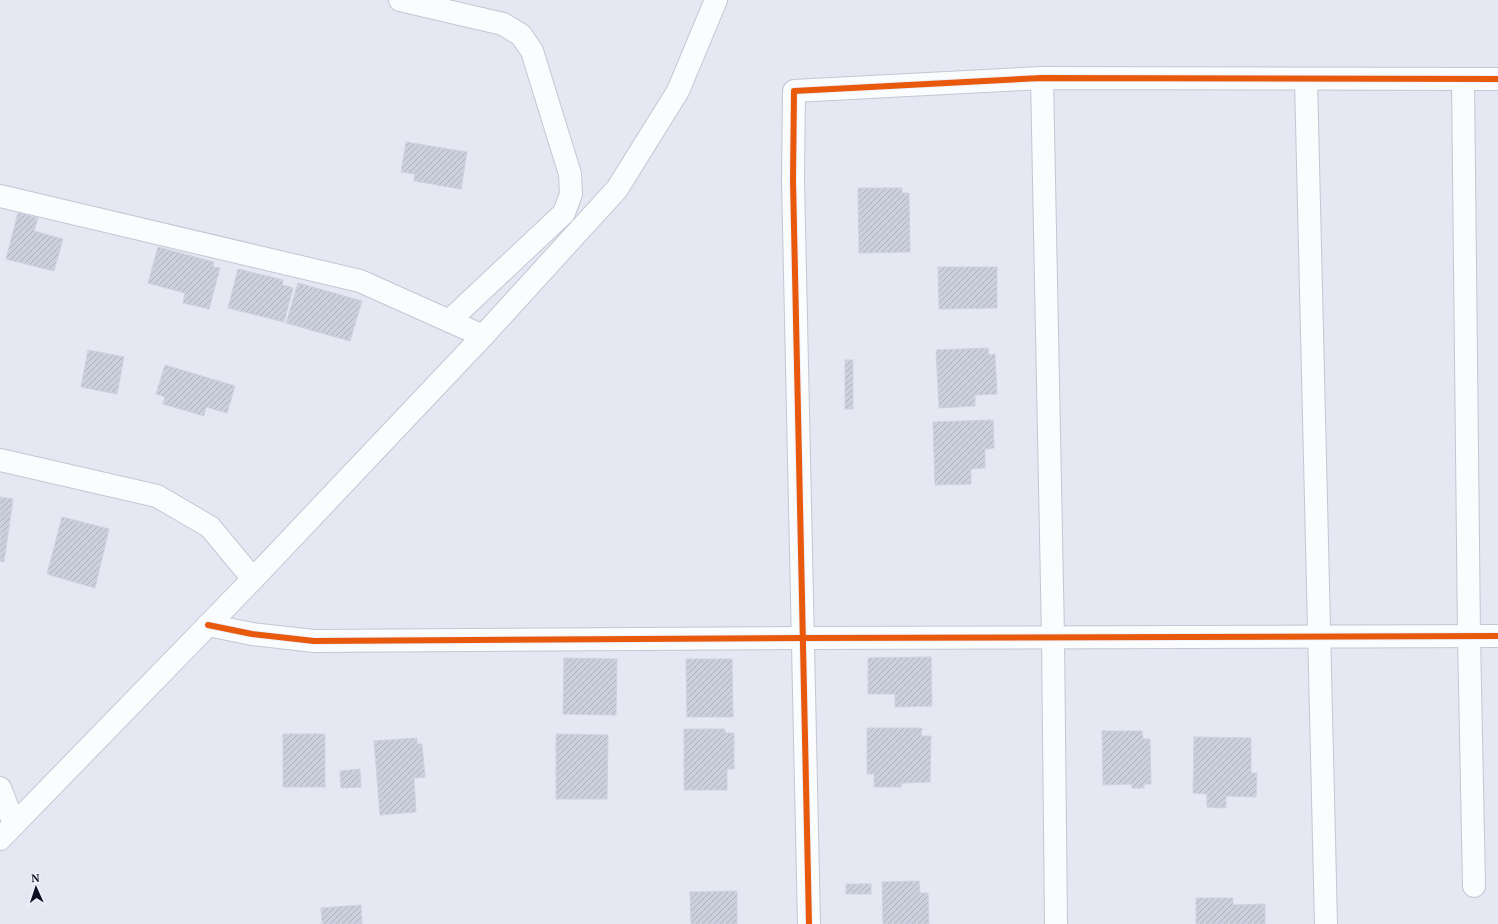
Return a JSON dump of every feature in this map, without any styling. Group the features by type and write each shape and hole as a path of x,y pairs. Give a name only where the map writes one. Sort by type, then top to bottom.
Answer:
{"street":[{"path":"400,0 503,24 521,35 532,51 570,174 571,194 564,213 449,321"},
{"path":"7,832 254,579 618,189 678,91 716,0"},
{"path":"1042,78 1053,637 1056,924"},
{"path":"809,924 793,180 794,91 1042,78 1498,79"},
{"path":"1306,79 1326,924"},
{"path":"1463,79 1469,636 1474,886"},
{"path":"0,196 360,281 482,336"},
{"path":"0,460 157,496 210,527 254,579"},
{"path":"208,625 252,634 314,642 802,638 1498,636"},
{"path":"0,788 7,832"}],"building":[{"path":"406,142 467,152 461,189 414,181 415,174 401,172"},
{"path":"858,188 902,188 902,193 909,193 910,252 859,253"},
{"path":"18,213 38,218 34,231 63,239 54,271 6,259"},
{"path":"158,247 214,262 213,267 220,268 209,309 183,303 185,293 148,283"},
{"path":"938,267 997,267 997,308 939,309"},
{"path":"238,269 283,280 282,285 293,288 284,322 228,308"},
{"path":"298,283 362,301 350,341 286,323"},
{"path":"988,348 989,355 995,354 997,394 975,395 975,406 939,408 936,350"},
{"path":"88,350 124,357 117,394 81,387"},
{"path":"845,360 853,360 853,409 845,409"},
{"path":"165,365 235,386 227,413 206,407 204,416 163,404 165,397 156,394"},
{"path":"993,420 994,448 985,449 985,468 971,469 971,484 935,485 933,422"},
{"path":"0,497 13,499 4,562 0,561"},
{"path":"62,517 109,529 95,588 47,574"},
{"path":"931,657 932,706 895,707 895,694 868,694 868,658"},
{"path":"564,658 617,659 616,715 563,714"},
{"path":"686,659 732,659 733,717 687,717"},
{"path":"867,728 922,728 921,736 931,736 930,782 901,783 901,787 874,787 874,774 867,774"},
{"path":"684,729 725,729 725,733 734,733 734,769 727,769 727,790 684,790"},
{"path":"1102,731 1142,731 1143,739 1150,739 1151,784 1144,784 1144,788 1132,788 1132,784 1103,785"},
{"path":"283,734 325,734 325,787 283,787"},
{"path":"556,734 608,735 607,799 556,799"},
{"path":"1194,737 1251,738 1251,773 1257,773 1256,797 1226,796 1226,808 1207,807 1207,794 1193,793"},
{"path":"417,738 417,744 422,744 425,777 414,778 416,812 380,815 374,741"},
{"path":"360,769 361,787 341,788 340,771"},
{"path":"919,881 920,893 928,893 929,924 883,924 882,882"},
{"path":"846,884 871,884 871,894 846,894"},
{"path":"737,891 737,924 691,924 690,892"},
{"path":"1196,898 1233,898 1233,905 1265,904 1265,924 1196,924"},
{"path":"361,905 362,924 322,924 321,908"}],"cycle path":[{"path":"809,924 793,180 794,91 1042,78 1498,79"},
{"path":"208,625 252,634 314,641 1498,636"}]}
